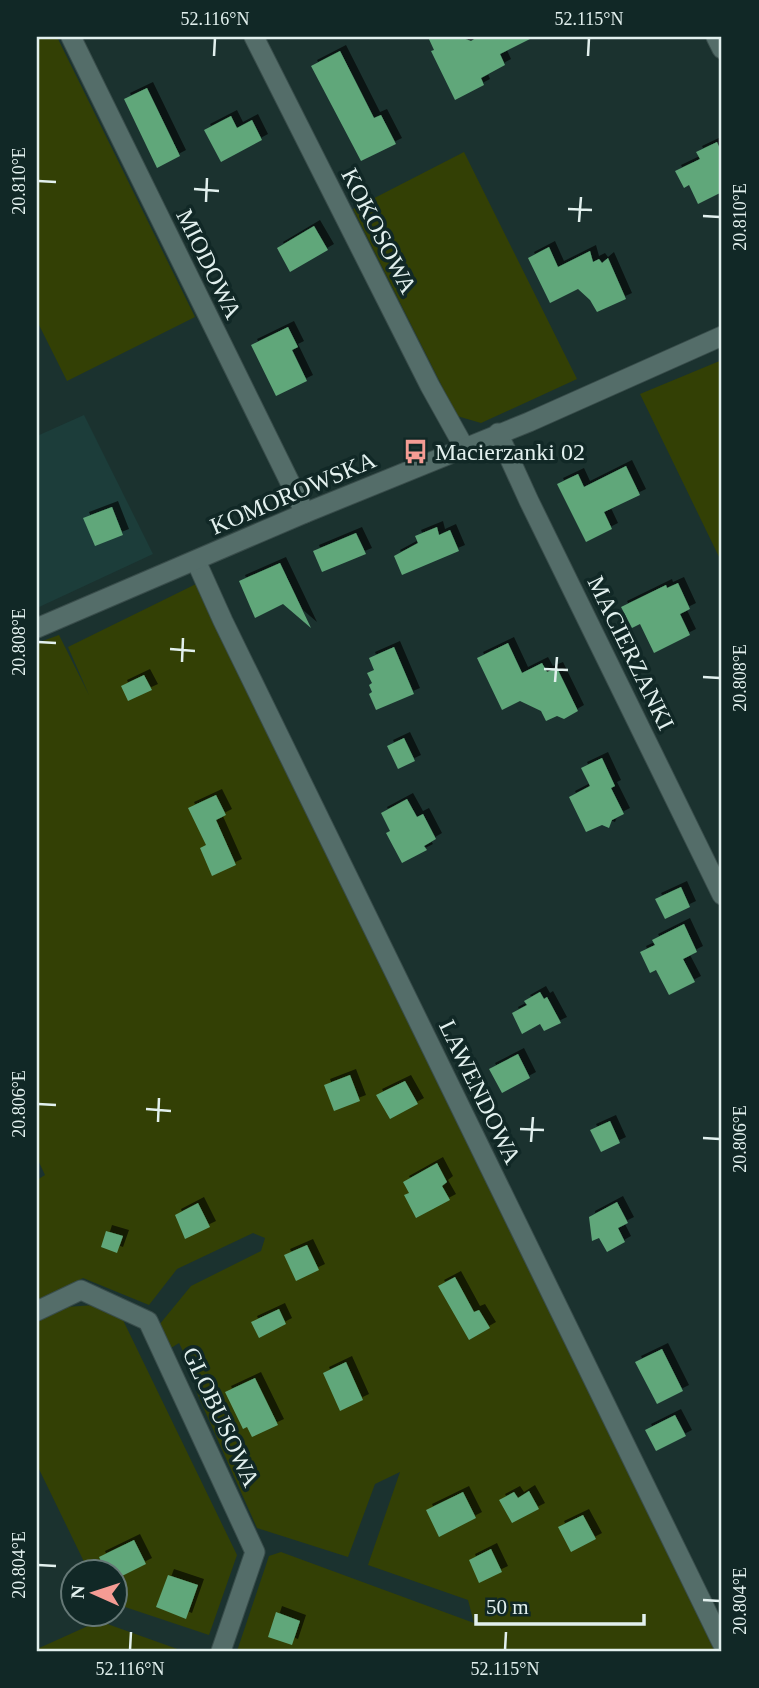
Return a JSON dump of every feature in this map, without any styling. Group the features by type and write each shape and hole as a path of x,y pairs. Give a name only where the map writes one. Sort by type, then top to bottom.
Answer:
{"street":[{"name":"MIODOWA","path":"71,37 305,513"},
{"name":"KOKOSOWA","path":"254,37 430,386 464,447"},
{"path":"716,37 722,49"},
{"name":"KOMOROWSKA","path":"37,628 305,513 528,422 722,335"},
{"name":"MACIERZANKI","path":"498,433 722,895"},
{"name":"LAWENDOWA","path":"196,561 241,659 722,1643"},
{"name":"GLOBUSOWA","path":"37,1311 82,1290 148,1321 255,1552 221,1651"}],"shaded area":[{"path":"84,415 153,554 37,608 37,436"}],"green space":[{"path":"37,37 57,37 195,317 67,381 37,321"},
{"path":"464,152 577,379 481,423 457,416 353,209"},
{"path":"722,360 722,563 640,394"},
{"path":"196,584 717,1651 237,1651 269,1556 281,1552 474,1623 468,1600 368,1565 400,1472 375,1484 348,1557 257,1528 196,1391 201,1388 179,1343 171,1348 159,1325 191,1286 261,1251 265,1238 253,1233 177,1269 149,1305 83,1278 37,1301 37,1180 45,1175 37,1158 37,643 59,635 89,695 68,647"},
{"path":"95,1305 122,1318 237,1555 209,1635 130,1609 130,1558 82,1558 37,1465 37,1322 66,1307"},
{"path":"84,1628 119,1628 183,1651 37,1651"}],"building":[{"path":"428,37 460,37 471,41 478,37 534,37 500,54 505,65 481,78 484,85 455,100 431,51 434,50"},
{"path":"340,51 374,118 381,115 396,144 361,161 311,66"},
{"path":"147,88 180,156 157,168 124,99"},
{"path":"231,116 237,128 252,120 262,140 221,162 204,130"},
{"path":"717,142 722,154 722,192 698,204 689,185 684,188 675,171 700,159 696,152"},
{"path":"314,226 328,250 290,272 277,248"},
{"path":"549,247 558,267 590,251 593,262 599,259 602,263 608,258 626,299 597,312 590,300 578,289 550,303 528,258"},
{"path":"288,327 298,347 292,350 307,381 276,396 251,345"},
{"path":"626,466 640,495 604,512 612,529 586,542 557,484 578,474 584,487"},
{"path":"112,507 123,535 95,546 83,518"},
{"path":"437,527 439,535 450,530 459,551 402,575 394,556 418,543 415,536"},
{"path":"356,533 366,554 322,572 313,551"},
{"path":"280,563 311,628 283,604 255,618 239,581"},
{"path":"678,583 690,609 680,614 690,635 654,653 640,624 632,628 621,607 666,585 667,588"},
{"path":"508,643 522,673 542,663 547,672 557,668 578,711 564,719 557,716 546,721 541,711 520,701 502,710 477,658"},
{"path":"394,647 414,694 376,710 369,694 372,692 369,685 372,683 367,673 374,670 369,658"},
{"path":"144,675 152,690 128,701 121,686"},
{"path":"404,738 415,761 398,769 387,746"},
{"path":"602,758 615,786 611,788 624,814 612,820 609,828 602,825 586,832 569,797 590,786 581,768"},
{"path":"216,795 226,815 216,820 236,865 212,876 200,848 206,845 188,808"},
{"path":"407,799 417,817 423,814 436,839 424,846 427,850 402,863 386,833 390,831 381,813"},
{"path":"681,887 690,907 665,919 655,899"},
{"path":"684,924 697,952 683,959 695,982 669,995 656,970 650,973 640,952 655,945 652,940"},
{"path":"540,992 544,999 547,997 561,1023 544,1031 540,1024 522,1034 512,1013 527,1005 524,1001"},
{"path":"518,1054 530,1078 502,1093 489,1069"},
{"path":"350,1075 360,1101 334,1111 324,1085"},
{"path":"405,1081 418,1104 390,1119 376,1095"},
{"path":"610,1121 620,1143 601,1152 590,1130"},
{"path":"437,1163 447,1182 442,1186 450,1200 416,1218 404,1195 409,1193 403,1182"},
{"path":"617,1202 628,1223 618,1228 625,1242 607,1252 599,1238 592,1241 589,1217"},
{"path":"198,1203 210,1227 185,1239 175,1215"},
{"path":"106,1231 123,1236 117,1253 101,1247"},
{"path":"307,1245 319,1270 296,1281 284,1255"},
{"path":"455,1277 474,1312 479,1310 490,1328 469,1340 438,1286"},
{"path":"279,1309 286,1324 259,1338 251,1322"},
{"path":"662,1349 683,1391 657,1404 635,1362"},
{"path":"346,1362 363,1400 340,1411 323,1373"},
{"path":"255,1378 278,1425 252,1437 247,1427 243,1429 225,1392"},
{"path":"675,1415 686,1436 656,1451 645,1430"},
{"path":"529,1491 539,1509 512,1523 499,1500 514,1492 518,1498"},
{"path":"463,1492 476,1518 439,1537 426,1510"},
{"path":"583,1515 596,1539 571,1552 558,1527"},
{"path":"134,1540 146,1564 130,1572 130,1558 99,1557"},
{"path":"491,1549 502,1572 479,1583 469,1560"},
{"path":"168,1575 198,1585 186,1619 156,1607"},
{"path":"276,1612 300,1621 292,1645 268,1637"}],"place":[{"name":"Macierzanki 02","path":"415,452"}]}
